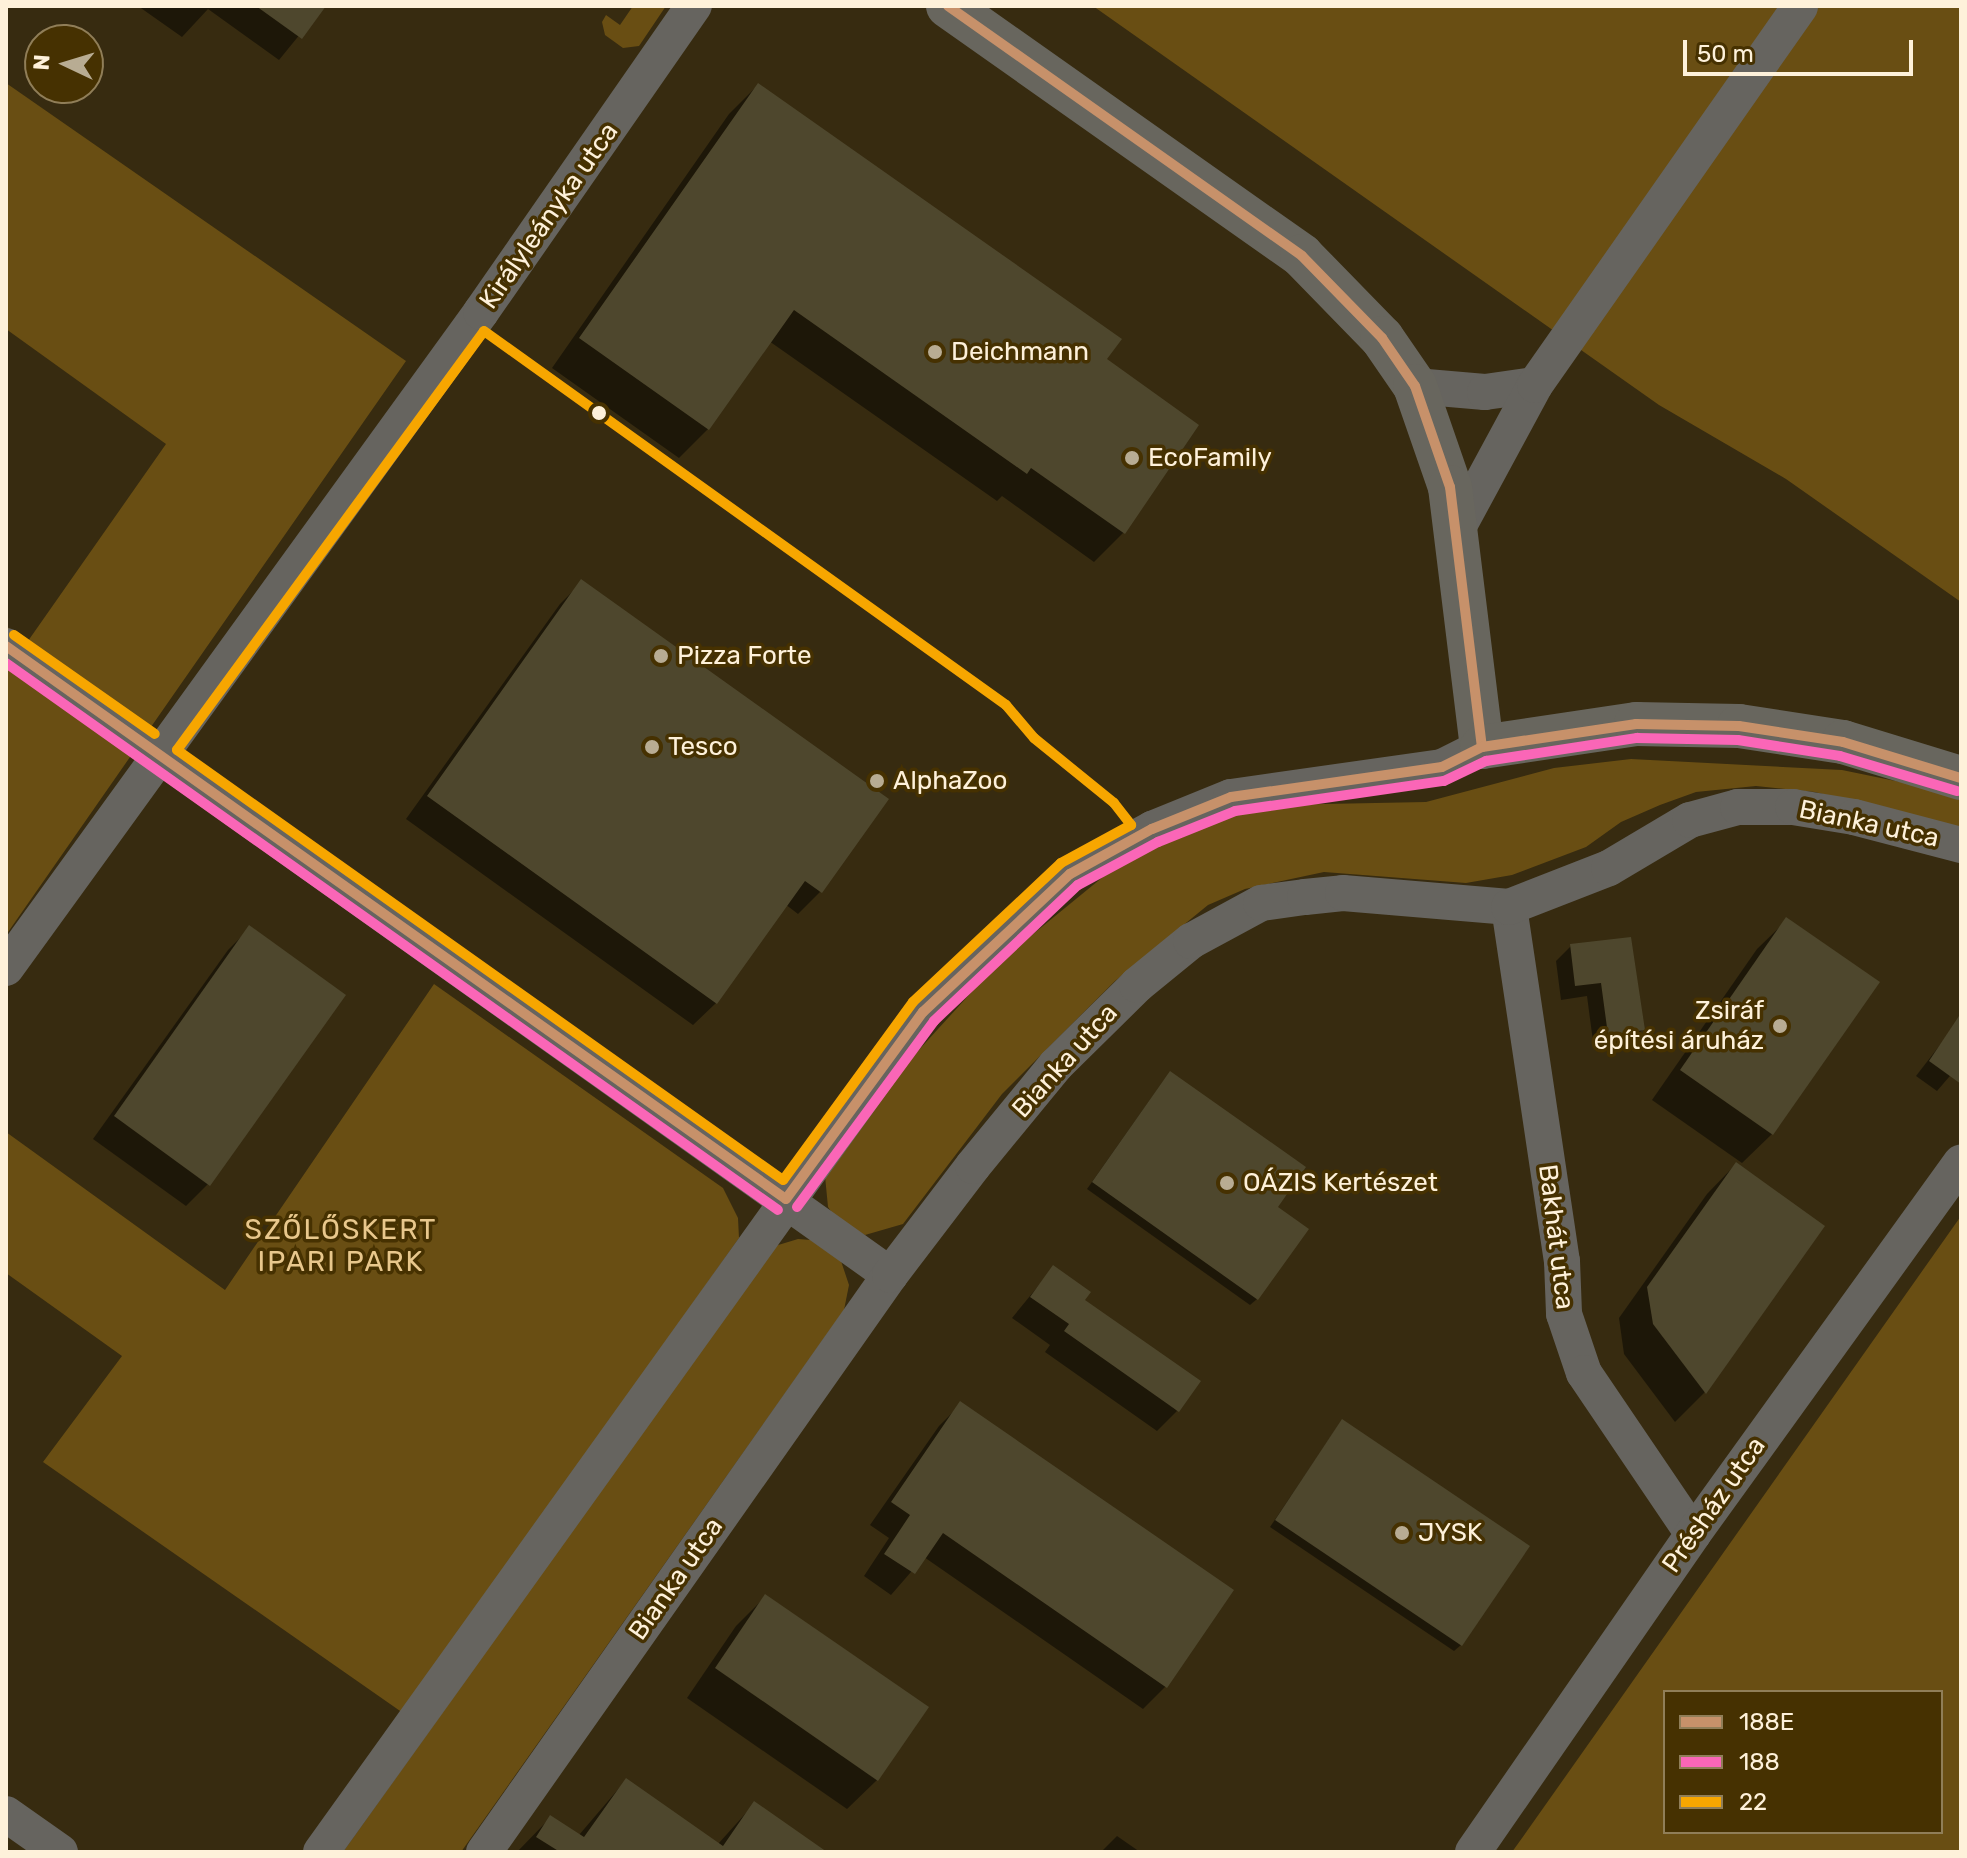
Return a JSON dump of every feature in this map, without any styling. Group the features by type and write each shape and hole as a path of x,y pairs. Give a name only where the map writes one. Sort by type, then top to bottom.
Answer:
{"main road":[{"path":"948,6 1302,256 1348,298 1415,386 1450,487 1482,747 1636,724 1739,726 1843,742 1961,778"}],"street":[{"name":"Királyleányka utca","path":"6,968 159,752 488,302 694,6"},
{"path":"1455,533 1535,385 1800,6"},
{"path":"1415,386 1485,392 1535,385"},
{"path":"6,646 890,1275"},
{"path":"321,1852 786,1199 923,1012 1070,874 1152,829 1231,797 1442,767 1482,747"},
{"name":"Bianka utca","path":"484,1852 890,1275 1056,1065 1137,985 1191,941 1261,903 1318,895 1343,893 1509,907 1609,868 1690,820 1738,807 1793,807 1854,817 1961,845"},
{"name":"Bakhát utca","path":"1509,907 1562,1261 1564,1314 1584,1373 1693,1534"},
{"name":"Présház utca","path":"1473,1852 1693,1534 1961,1163"},
{"path":"6,1814 60,1852"}],"shaded area":[{"path":"633,6 666,6 639,46 623,48 605,35 602,22 606,15 620,25"},
{"path":"1093,6 1961,6 1961,602 1786,479 1659,405"},
{"path":"6,83 24,96 24,104 36,104 406,361 6,935 6,626 28,641 166,444 6,329"},
{"path":"1631,759 1842,770 1915,785 1961,800 1961,830 1815,792 1756,786 1696,792 1660,805 1621,822 1586,847 1512,875 1466,883 1324,872 1245,889 1208,905 1115,981 1002,1094 903,1224 865,1235 836,1219 828,1207 825,1176 833,1158 917,1052 1000,961 1120,863 1219,814 1274,805 1426,802 1554,768"},
{"path":"434,984 723,1188 738,1218 739,1238 403,1713 43,1462 122,1356 6,1273 6,1132 225,1290"},
{"path":"1961,1216 1961,1852 1512,1852"},
{"path":"798,1239 811,1240 841,1261 849,1285 844,1310 461,1852 343,1852 775,1246"}],"building":[{"path":"256,6 326,6 302,39"},
{"path":"758,83 1122,339 1107,359 1199,425 1125,534 1031,468 1027,474 794,310 709,430 579,338"},
{"path":"581,579 889,799 822,893 805,881 717,1004 427,796"},
{"name":"Zsiráf építési áruház","path":"1786,917 1880,982 1773,1135 1680,1070"},
{"path":"249,925 346,995 210,1186 114,1116"},
{"path":"1631,937 1645,1030 1608,1035 1601,983 1575,986 1570,944"},
{"path":"1961,1013 1961,1084 1929,1061"},
{"path":"1170,1071 1306,1167 1278,1207 1309,1229 1258,1300 1092,1182"},
{"path":"1736,1162 1825,1226 1706,1394 1653,1324 1647,1287"},
{"path":"1053,1265 1091,1292 1085,1300 1201,1381 1179,1412 1064,1331 1069,1324 1030,1297"},
{"path":"960,1401 1234,1590 1167,1688 943,1533 915,1574 884,1554 910,1515 891,1502"},
{"name":"JYSK","path":"1342,1419 1530,1546 1462,1646 1275,1520"},
{"path":"765,1594 929,1707 878,1781 715,1668"},
{"path":"626,1778 723,1846 754,1801 827,1852 560,1852 536,1837 550,1815 584,1837"}],"transit line":[{"name":"188E","path":"948,6 1302,256 1382,338 1415,386 1450,487 1482,747"},
{"name":"22","path":"484,331 1006,705 1034,738 1114,803 1131,825 1061,863 913,1002 783,1180 177,750 484,331"},
{"name":"22","path":"14,635 155,734"},
{"name":"188E","path":"6,646 786,1199"},
{"name":"188","path":"6,663 778,1210"},
{"name":"188E","path":"786,1199 923,1012 1070,874 1152,829 1231,797 1442,767 1482,747 1636,724 1739,726 1843,742 1961,778"},
{"name":"188","path":"797,1207 934,1021 1078,885 1158,842 1235,811 1444,781 1486,761 1637,738 1738,740 1840,756 1957,791"}],"place":[{"name":"Deichmann","path":"935,352"},
{"name":"EcoFamily","path":"1132,458"},
{"name":"Pizza Forte","path":"661,656"},
{"name":"Tesco","path":"652,747"},
{"name":"AlphaZoo","path":"877,781"},
{"name":"Zsiráf építési áruház","path":"1780,1026"},
{"name":"OÁZIS Kertészet","path":"1227,1183"},
{"name":"JYSK","path":"1402,1533"}],"district":[{"name":"SZŐLŐSKERT IPARI PARK","path":"341,1246"}]}
